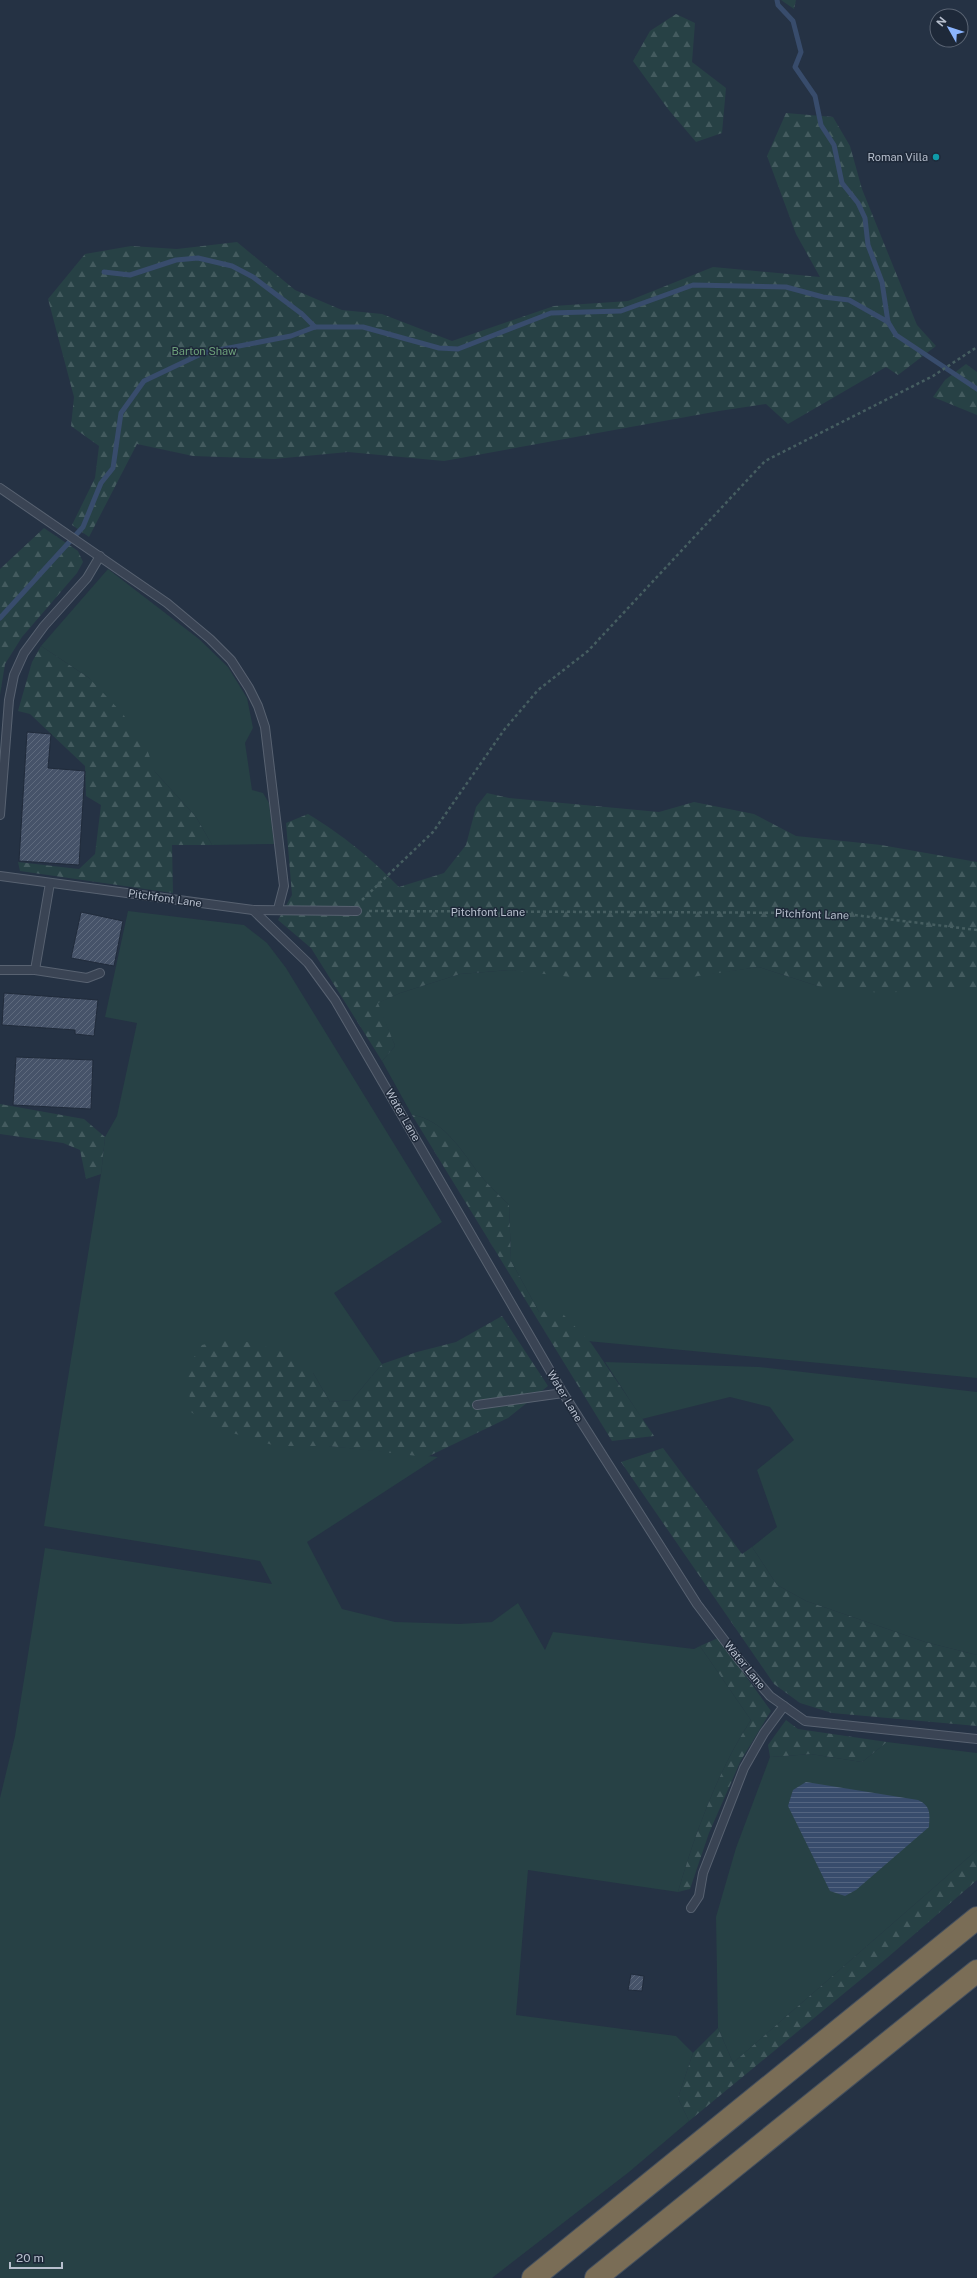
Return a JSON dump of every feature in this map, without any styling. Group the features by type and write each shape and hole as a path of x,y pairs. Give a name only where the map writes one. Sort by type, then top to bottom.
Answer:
{"highway":[{"path":"532,2278 977,1918"},
{"path":"596,2278 977,1971"}],"lane":[{"path":"0,488 167,603 210,639 231,660 258,706 265,727 284,886 278,909"},
{"path":"0,815 9,700 14,675 24,653 44,626 87,578 100,556"},
{"name":"Pitchfont Lane","path":"0,876 253,910 278,909 357,911"},
{"path":"35,970 50,883"},
{"name":"Water Lane","path":"253,910 308,963 335,1000 563,1393 697,1604 745,1667 770,1696 805,1721 977,1739"},
{"path":"0,970 35,970 87,978 100,973"},
{"path":"478,1405 563,1393"},
{"path":"691,1908 700,1896 703,1873 744,1768 764,1733 784,1706"}],"path":[{"path":"357,911 361,901 433,832 504,730 538,690 588,651 765,461 933,376 977,347"},
{"name":"Pitchfont Lane","path":"357,911 838,913 977,930"}],"green space":[{"path":"781,0 796,0 794,9"},
{"path":"676,14 695,23 692,62 726,88 722,133 696,142 668,109 633,61 650,31"},
{"name":"Barton Shaw","path":"786,113 833,117 850,146 862,189 917,325 936,346 898,375 886,367 788,424 766,404 719,411 444,461 348,452 274,459 193,456 137,444 89,537 72,525 95,478 99,446 71,426 74,397 48,299 85,254 131,246 177,249 237,242 295,290 342,310 382,314 452,341 554,306 628,301 713,267 820,277 796,234 767,156"},
{"path":"966,364 977,372 977,415 933,397 945,380"},
{"path":"44,528 78,551 83,562 77,573 22,637 5,664 0,695 0,569"},
{"path":"108,569 199,639 228,667 247,698 253,728 245,743 252,790 263,793 269,803 274,844 212,845 196,817 155,772 89,678 41,646"},
{"path":"41,646 89,678 123,714 148,752 155,772 196,817 212,845 172,845 173,893 20,871 18,862 79,869 95,854 101,805 86,796 85,766 30,714 18,711 32,662"},
{"path":"487,793 509,798 659,812 694,802 754,814 796,836 881,845 977,862 977,987 881,993 818,986 759,967 678,979 571,977 509,970 460,974 400,993 378,1003 395,1046 382,1061 311,948 278,920 292,895 286,823 308,814 333,830 356,848 378,866 399,887 444,873 466,845 476,807"},
{"path":"128,911 244,925 267,943 286,968 442,1222 334,1293 382,1364 352,1400 330,1402 313,1373 276,1446 329,1446 438,1457 307,1542 342,1609 395,1622 460,1624 492,1622 518,1603 545,1650 553,1632 694,1649 700,1646 751,1720 728,1760 708,1803 678,1892 528,1870 516,2015 676,2036 693,2053 678,2098 689,2121 629,2172 492,2278 0,2278 0,1798 15,1736 45,1548 272,1584 260,1561 44,1526 101,1174 105,1137 117,1116 137,1023 105,1017"},
{"path":"759,967 818,986 977,983 977,1378 587,1341 539,1312 511,1261 509,1205 482,1178 451,1137 433,1123 412,1115 382,1061 395,1046 377,1003 400,993 460,974 509,970 670,979"},
{"path":"0,1104 84,1119 105,1137 101,1174 86,1179 80,1150 63,1143 0,1134"},
{"path":"412,1115 433,1123 451,1137 482,1178 509,1205 511,1261 539,1312 558,1309 591,1343 654,1436 612,1441"},
{"path":"502,1316 548,1386 508,1418 427,1457 329,1446 276,1446 216,1428 191,1412 187,1368 202,1345 231,1338 294,1354 313,1373 330,1402 352,1400 382,1364 417,1352 456,1342"},
{"path":"605,1362 759,1367 977,1392 977,1655 925,1642 806,1601 777,1585 752,1547 777,1527 757,1470 794,1440 770,1407 730,1397 642,1419"},
{"path":"663,1448 742,1554 752,1547 777,1585 806,1601 925,1642 977,1655 977,1726 832,1713 800,1703 774,1684 621,1462"},
{"path":"718,1638 771,1711 741,1760 709,1833 690,1889 678,1892 708,1803 728,1760 751,1720 700,1646"},
{"path":"786,1720 798,1729 887,1742 862,1762 811,1754 770,1757 768,1745"},
{"path":"887,1742 977,1753 977,1850 733,2063 718,2028 716,1917 736,1848 770,1757 811,1754 862,1762"},
{"path":"977,1850 977,1880 887,1958 689,2121 678,2098 693,2053 718,2028 733,2063"}],"water":[{"path":"806,1782 918,1800 925,1805 929,1811 929,1827 856,1890 845,1896 830,1891 788,1806 793,1790"}],"building":[{"path":"27,732 51,734 48,768 85,771 79,865 19,861"},
{"path":"81,912 123,921 114,966 71,958"},
{"path":"4,993 98,1000 94,1036 75,1034 75,1030 2,1025"},
{"path":"16,1057 93,1060 91,1109 13,1105"},
{"path":"631,1974 644,1976 642,1991 628,1990"}],"waterway":[{"path":"777,0 778,5 793,21 801,52 795,67 815,96 821,125 834,145 842,183 858,203 865,218 868,245 882,282 888,322 896,335 977,389"},
{"path":"104,272 130,275 176,260 198,258 232,266 253,277 302,314 315,327"},
{"path":"0,618 83,527 101,483 113,468 121,413 144,381 203,353 291,336 315,327 363,327 439,348 458,349 551,313 621,311 693,285 786,287 823,297 849,300 888,322"}],"place":[{"name":"Roman Villa","path":"936,157"}]}
